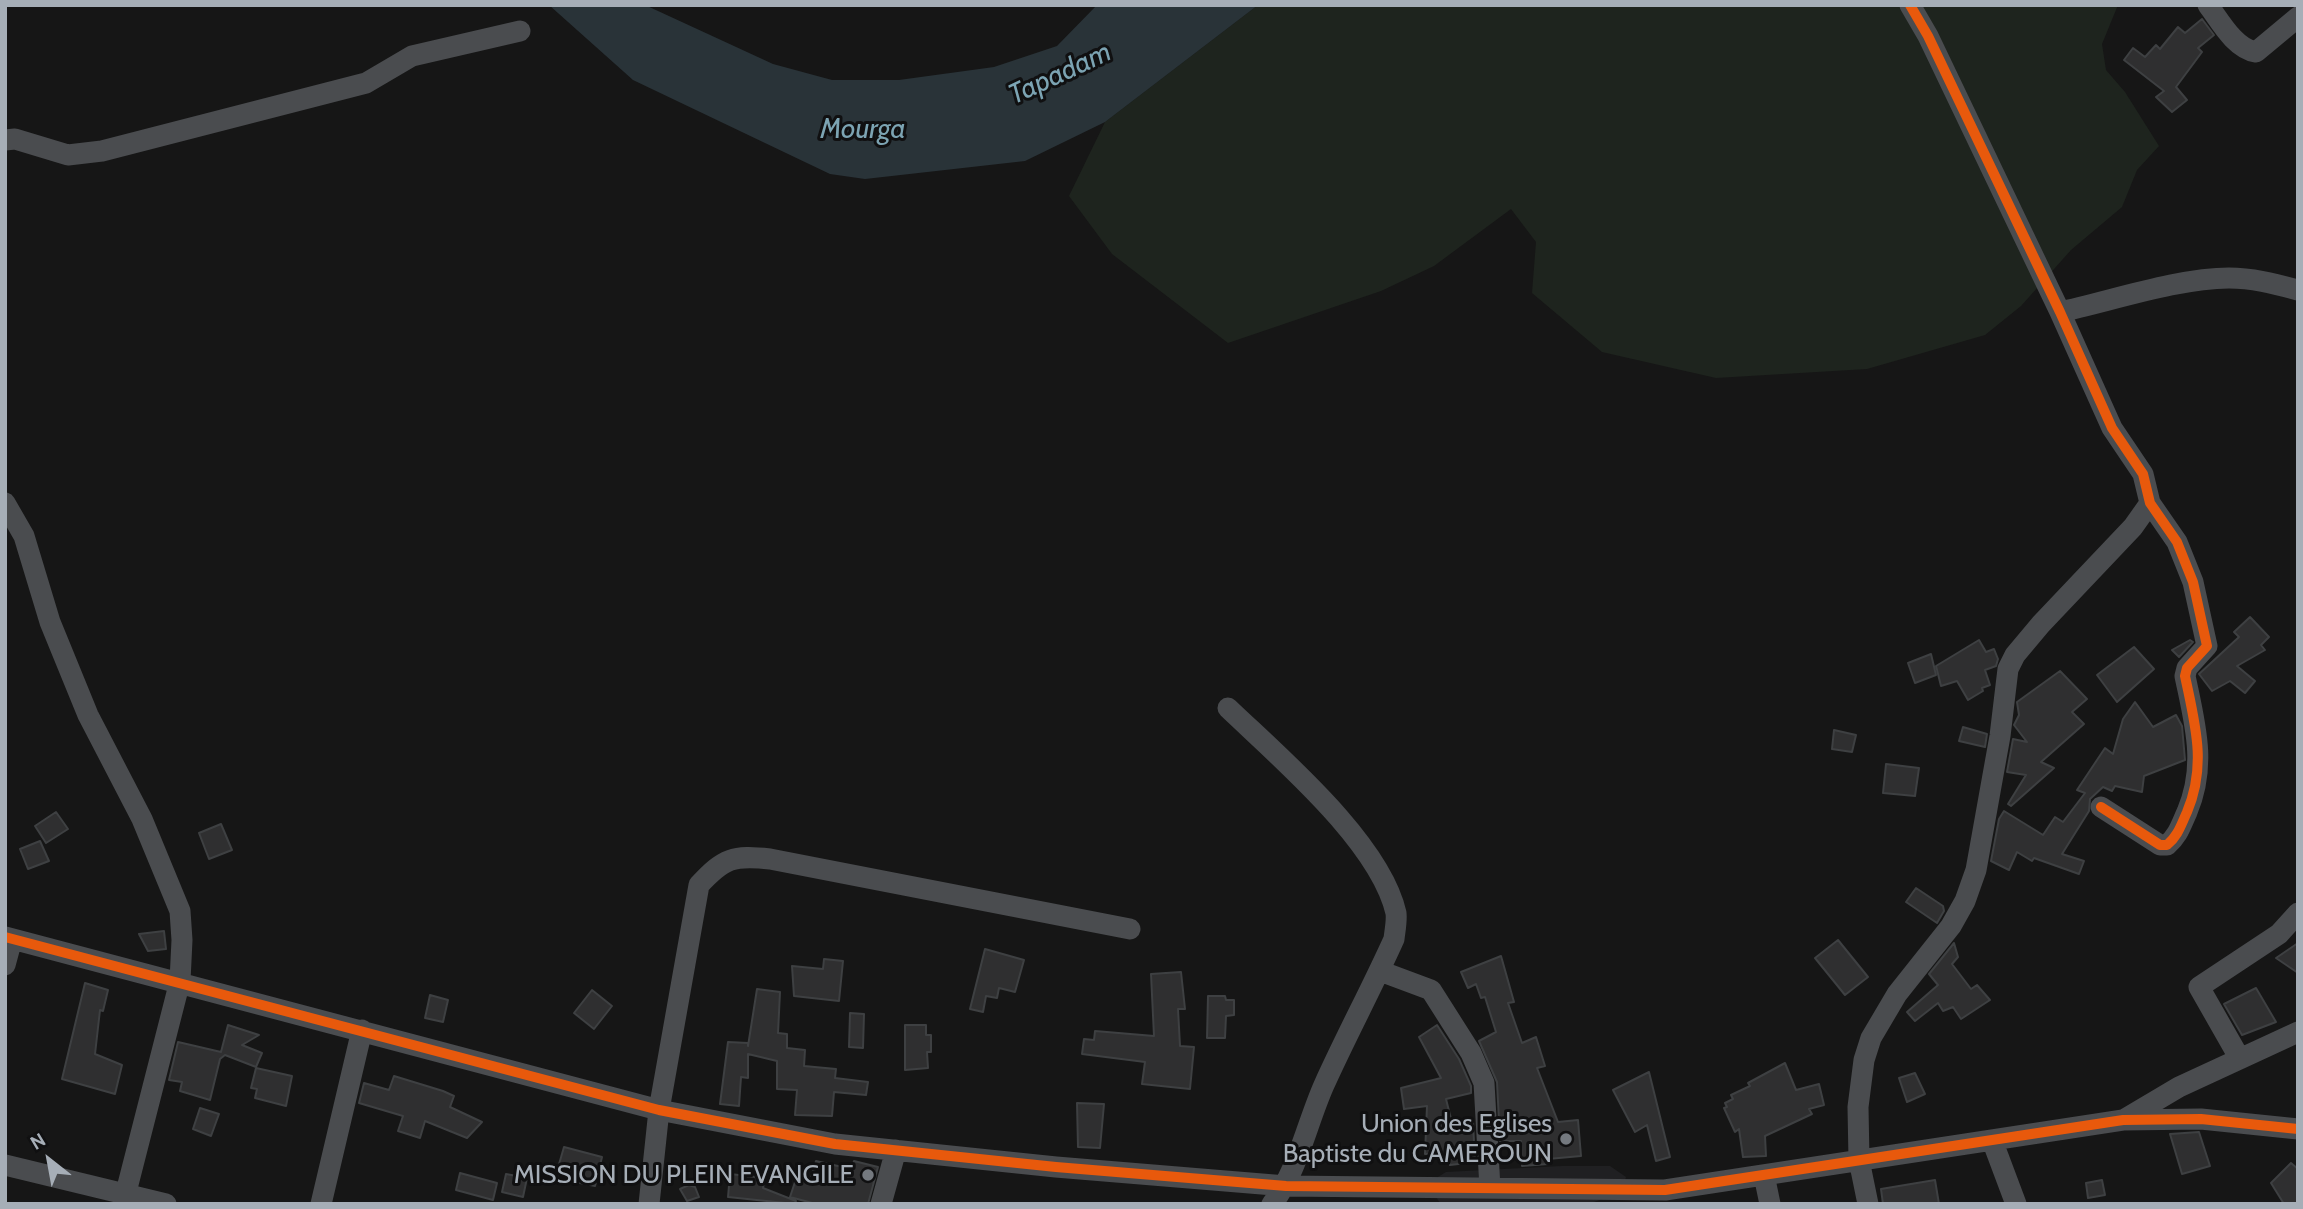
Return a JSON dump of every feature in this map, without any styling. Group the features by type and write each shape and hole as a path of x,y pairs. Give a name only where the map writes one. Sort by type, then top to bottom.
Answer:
{"street":[{"path":"1910,5 1928,36 2060,312 2112,428 2143,474 2150,503 2177,542 2193,582 2206,633 2207,646 2187,668 2185,677 2200,745 2199,771 2193,798 2177,836 2167,845 2161,845 2101,807"},
{"path":"2207,5 2246,51 2256,52 2298,17"},
{"path":"5,140 15,139 68,155 102,151 366,83 412,56 520,30"},
{"path":"2060,312 2195,282 2228,278 2267,281 2298,290"},
{"path":"5,503 24,536 50,622 88,715 142,819 180,911 180,981 125,1198"},
{"path":"1868,1204 1859,1160 1858,1107 1864,1060 1871,1038 1897,994 1951,926 1965,901 1976,870 2000,736 2008,668 2024,645 2133,527 2150,503"},
{"path":"1228,708 1329,804 1359,843 1391,895 1396,916 1394,939 1324,1084 1302,1136 1286,1186 1272,1204"},
{"path":"649,1204 659,1110 699,885 718,865 740,856 770,859 1130,929"},
{"path":"2240,1059 2199,987 2279,934 2298,913"},
{"path":"5,965 9,938 180,981 659,1110 835,1144 1286,1186 1665,1197 1764,1175 2123,1120 2201,1119 2298,1129"},
{"path":"1380,971 1431,989 1438,996 1471,1053 1484,1083 1482,1193"},
{"path":"321,1204 362,1030"},
{"path":"2123,1120 2179,1087 2298,1032"},
{"path":"1992,1140 2016,1204"},
{"path":"881,1204 896,1150"},
{"path":"5,1165 125,1198 166,1204"},
{"path":"1764,1175 1770,1204"}],"shaded area":[{"path":"1258,5 2118,5 2102,44 2106,70 2125,92 2159,146 2137,170 2122,207 2071,250 2021,306 1985,335 1867,369 1716,378 1602,352 1532,293 1536,242 1511,209 1434,266 1381,291 1228,343 1112,254 1069,196 1105,122"},
{"path":"1610,1166 1626,1177 1622,1192 1591,1203 1441,1204 1432,1192 1438,1177 1446,1172"}],"water":[{"name":"Mourga","path":"549,5 645,5 773,64 832,80 899,80 994,67 1057,46 1097,5 1258,5 1105,122 1025,161 865,179 830,174 633,80"}],"building":[{"path":"2202,19 2214,35 2198,48 2202,52 2176,87 2187,100 2172,112 2156,97 2164,91 2124,60 2133,48 2145,57 2156,45 2160,49 2178,27 2185,33"},
{"path":"2250,617 2269,637 2261,645 2265,650 2237,666 2255,681 2245,693 2230,681 2212,691 2199,674 2239,637 2234,632"},
{"path":"1979,640 1986,652 1994,649 1998,659 1996,666 1985,670 1990,685 1968,700 1957,681 1941,686 1936,666"},
{"path":"2190,640 2193,642 2179,657 2172,650"},
{"path":"2134,647 2154,669 2117,702 2097,675"},
{"path":"1931,654 1936,675 1915,683 1908,663"},
{"path":"2060,671 2087,699 2072,712 2084,724 2041,762 2054,768 2011,806 2008,804 2026,775 2007,772 2013,739 2027,742 2014,725 2019,715 2017,702"},
{"path":"2135,702 2153,727 2176,715 2182,726 2185,760 2144,776 2142,792 2115,786 2112,791 2103,787 2090,799 2089,811 2062,854 2084,861 2079,874 2034,858 2032,861 2017,852 2009,870 1991,861 1999,819 2004,811 2043,835 2055,817 2063,822 2085,793 2077,790 2105,748 2113,754 2123,719"},
{"path":"1963,727 1987,734 1985,747 1959,741"},
{"path":"1834,730 1856,735 1852,752 1832,749"},
{"path":"1886,764 1919,768 1915,796 1883,793"},
{"path":"56,812 68,829 46,843 35,826"},
{"path":"221,824 232,850 209,859 199,833"},
{"path":"40,841 49,861 28,869 20,849"},
{"path":"1916,888 1943,906 1944,911 1937,923 1906,902"},
{"path":"164,931 166,949 148,951 139,934"},
{"path":"1838,940 1868,977 1845,995 1815,958"},
{"path":"1954,943 1958,957 1952,964 1971,989 1977,985 1990,1000 1961,1019 1953,1007 1943,1011 1938,1003 1915,1021 1907,1012 1938,985 1929,974"},
{"path":"2298,943 2298,973 2276,958"},
{"path":"985,949 1024,960 1015,992 999,988 997,998 986,996 983,1012 970,1009"},
{"path":"1501,956 1514,1002 1508,1003 1522,1043 1536,1037 1545,1066 1537,1068 1558,1122 1578,1120 1581,1156 1548,1159 1548,1164 1522,1166 1521,1141 1500,1141 1497,1082 1479,1041 1496,1032 1485,997 1481,998 1476,984 1468,988 1461,972"},
{"path":"824,959 843,961 839,1001 794,996 792,966 823,969"},
{"path":"1181,972 1185,1009 1178,1009 1180,1046 1194,1047 1190,1089 1142,1084 1145,1062 1082,1054 1084,1039 1094,1040 1095,1031 1154,1036 1151,974"},
{"path":"85,983 108,990 103,1011 100,1010 95,1054 122,1065 115,1094 62,1079"},
{"path":"2256,988 2276,1022 2242,1035 2224,1004"},
{"path":"757,989 780,992 778,1033 787,1034 787,1048 805,1050 804,1066 836,1069 835,1078 868,1082 866,1095 834,1092 832,1116 795,1115 797,1090 777,1089 777,1061 748,1054 748,1078 741,1077 739,1106 720,1104 728,1042 748,1043 748,1046"},
{"path":"592,990 612,1006 594,1029 574,1013"},
{"path":"430,995 448,1000 443,1022 425,1018"},
{"path":"1208,996 1225,996 1226,1000 1234,1000 1234,1015 1226,1016 1225,1038 1207,1038"},
{"path":"850,1013 864,1014 863,1048 849,1047"},
{"path":"228,1025 259,1035 242,1045 262,1053 256,1067 225,1055 220,1059 210,1100 180,1091 182,1082 169,1080 178,1042 221,1052"},
{"path":"905,1025 926,1025 926,1035 931,1035 931,1052 927,1052 928,1068 905,1070"},
{"path":"1437,1025 1459,1059 1471,1086 1471,1093 1446,1099 1453,1127 1473,1122 1475,1162 1450,1165 1448,1153 1425,1154 1427,1106 1404,1109 1401,1088 1441,1078 1419,1037"},
{"path":"1785,1063 1796,1090 1819,1084 1824,1105 1809,1109 1812,1114 1765,1136 1766,1156 1743,1157 1739,1129 1735,1132 1724,1108 1727,1107 1725,1103 1733,1099 1731,1095 1750,1086 1748,1083"},
{"path":"256,1068 292,1076 286,1106 255,1098 257,1089 251,1088"},
{"path":"1649,1072 1670,1157 1656,1161 1647,1125 1635,1132 1613,1090"},
{"path":"1915,1073 1925,1094 1907,1102 1899,1078"},
{"path":"394,1076 454,1096 450,1107 482,1122 467,1138 425,1121 420,1138 398,1131 403,1116 359,1103 364,1083 389,1090"},
{"path":"1077,1103 1104,1104 1100,1148 1078,1147"},
{"path":"200,1108 219,1114 211,1136 193,1129"},
{"path":"2199,1132 2210,1166 2182,1174 2170,1134"},
{"path":"564,1147 602,1157 595,1186 555,1178"},
{"path":"816,1161 851,1169 854,1161 878,1167 868,1204 816,1204 790,1197 796,1179 809,1183"},
{"path":"2291,1163 2298,1169 2298,1204 2284,1204 2271,1183"},
{"path":"460,1173 497,1183 493,1200 456,1190"},
{"path":"506,1174 527,1178 523,1197 502,1192"},
{"path":"730,1174 765,1178 763,1188 796,1201 795,1204 728,1197"},
{"path":"1935,1180 1939,1204 1883,1204 1881,1189"},
{"path":"2102,1180 2105,1195 2088,1198 2086,1183"},
{"path":"689,1185 695,1187 699,1197 687,1201 680,1189"}],"cycle path":[{"path":"1910,5 1928,36 2060,312 2112,428 2143,474 2150,503 2177,542 2193,582 2207,646 2187,668 2185,676 2198,761 2197,778 2187,812 2174,838 2167,845 2160,845 2101,807"},
{"path":"5,937 659,1110 835,1144 1056,1167 1286,1186 1665,1190 2123,1120 2201,1119 2298,1129"}],"place":[{"name":"Union des Eglises Baptiste du CAMEROUN","path":"1566,1139"},
{"name":"MISSION DU PLEIN EVANGILE","path":"868,1175"}],"water label":[{"name":"Tapadam","path":"1060,74"}]}
